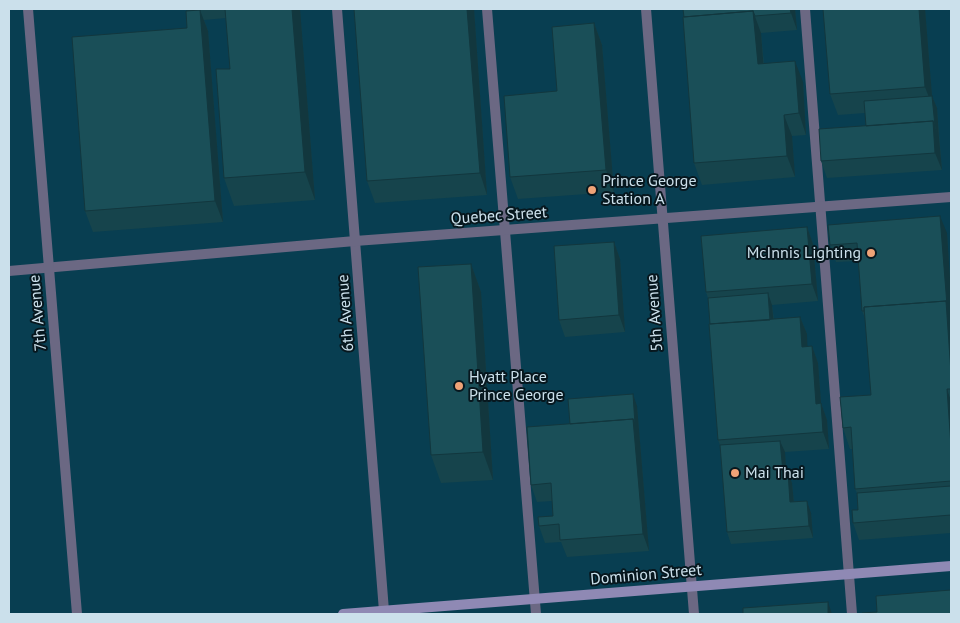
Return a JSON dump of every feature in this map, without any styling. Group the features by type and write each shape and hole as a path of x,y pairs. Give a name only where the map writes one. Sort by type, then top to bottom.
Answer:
{"main road":[{"name":"Dominion Street","path":"343,614 384,613 691,586 951,566"}],"street":[{"name":"7th Avenue","path":"28,9 77,614"},
{"name":"6th Avenue","path":"337,9 384,613"},
{"path":"487,9 536,614"},
{"name":"5th Avenue","path":"646,9 694,614"},
{"path":"805,9 852,614"},
{"name":"Quebec Street","path":"9,270 355,241 951,197"}],"shaded area":[{"path":"9,9 951,9 951,614 9,614"}],"building":[{"path":"225,9 292,9 305,172 224,178 216,69 230,69"},
{"path":"354,9 467,9 480,173 367,181"},
{"path":"683,9 790,9 791,13 755,16 753,11 684,17"},
{"path":"823,9 919,9 925,87 830,94"},
{"path":"200,10 215,201 85,211 72,37 187,28 186,11"},
{"path":"753,11 758,64 795,61 799,113 784,115 787,156 694,163 683,17"},
{"path":"594,23 606,170 510,177 504,96 557,91 552,27"},
{"path":"932,96 935,126 933,121 866,126 864,101"},
{"path":"933,121 935,153 821,161 819,129"},
{"path":"940,216 947,305 946,301 864,307 864,311 862,311 857,243 830,245 828,225"},
{"path":"807,227 812,284 706,292 701,236"},
{"path":"614,242 619,315 559,320 554,246"},
{"path":"471,264 483,452 431,455 418,267"},
{"path":"768,293 770,320 710,324 708,298"},
{"path":"946,301 951,373 951,389 947,389 951,446 951,481 855,489 851,427 843,428 840,397 871,395 864,307"},
{"path":"800,317 802,347 812,346 816,404 821,403 823,432 718,440 709,324"},
{"path":"633,394 635,424 633,419 570,424 568,399"},
{"path":"633,419 643,534 560,540 559,524 539,526 538,517 553,516 551,483 531,485 527,427"},
{"path":"780,441 783,472 788,472 790,502 807,501 809,526 727,532 720,445"},
{"path":"951,486 951,515 853,523 852,510 858,510 857,493"},
{"path":"951,590 951,614 862,614 877,612 876,596"},
{"path":"828,602 828,614 743,614 743,608"}],"place":[{"name":"Prince George Station A","path":"592,190"},
{"name":"McInnis Lighting","path":"871,253"},
{"name":"Hyatt Place Prince George","path":"459,386"},
{"name":"Mai Thai","path":"735,473"}]}
